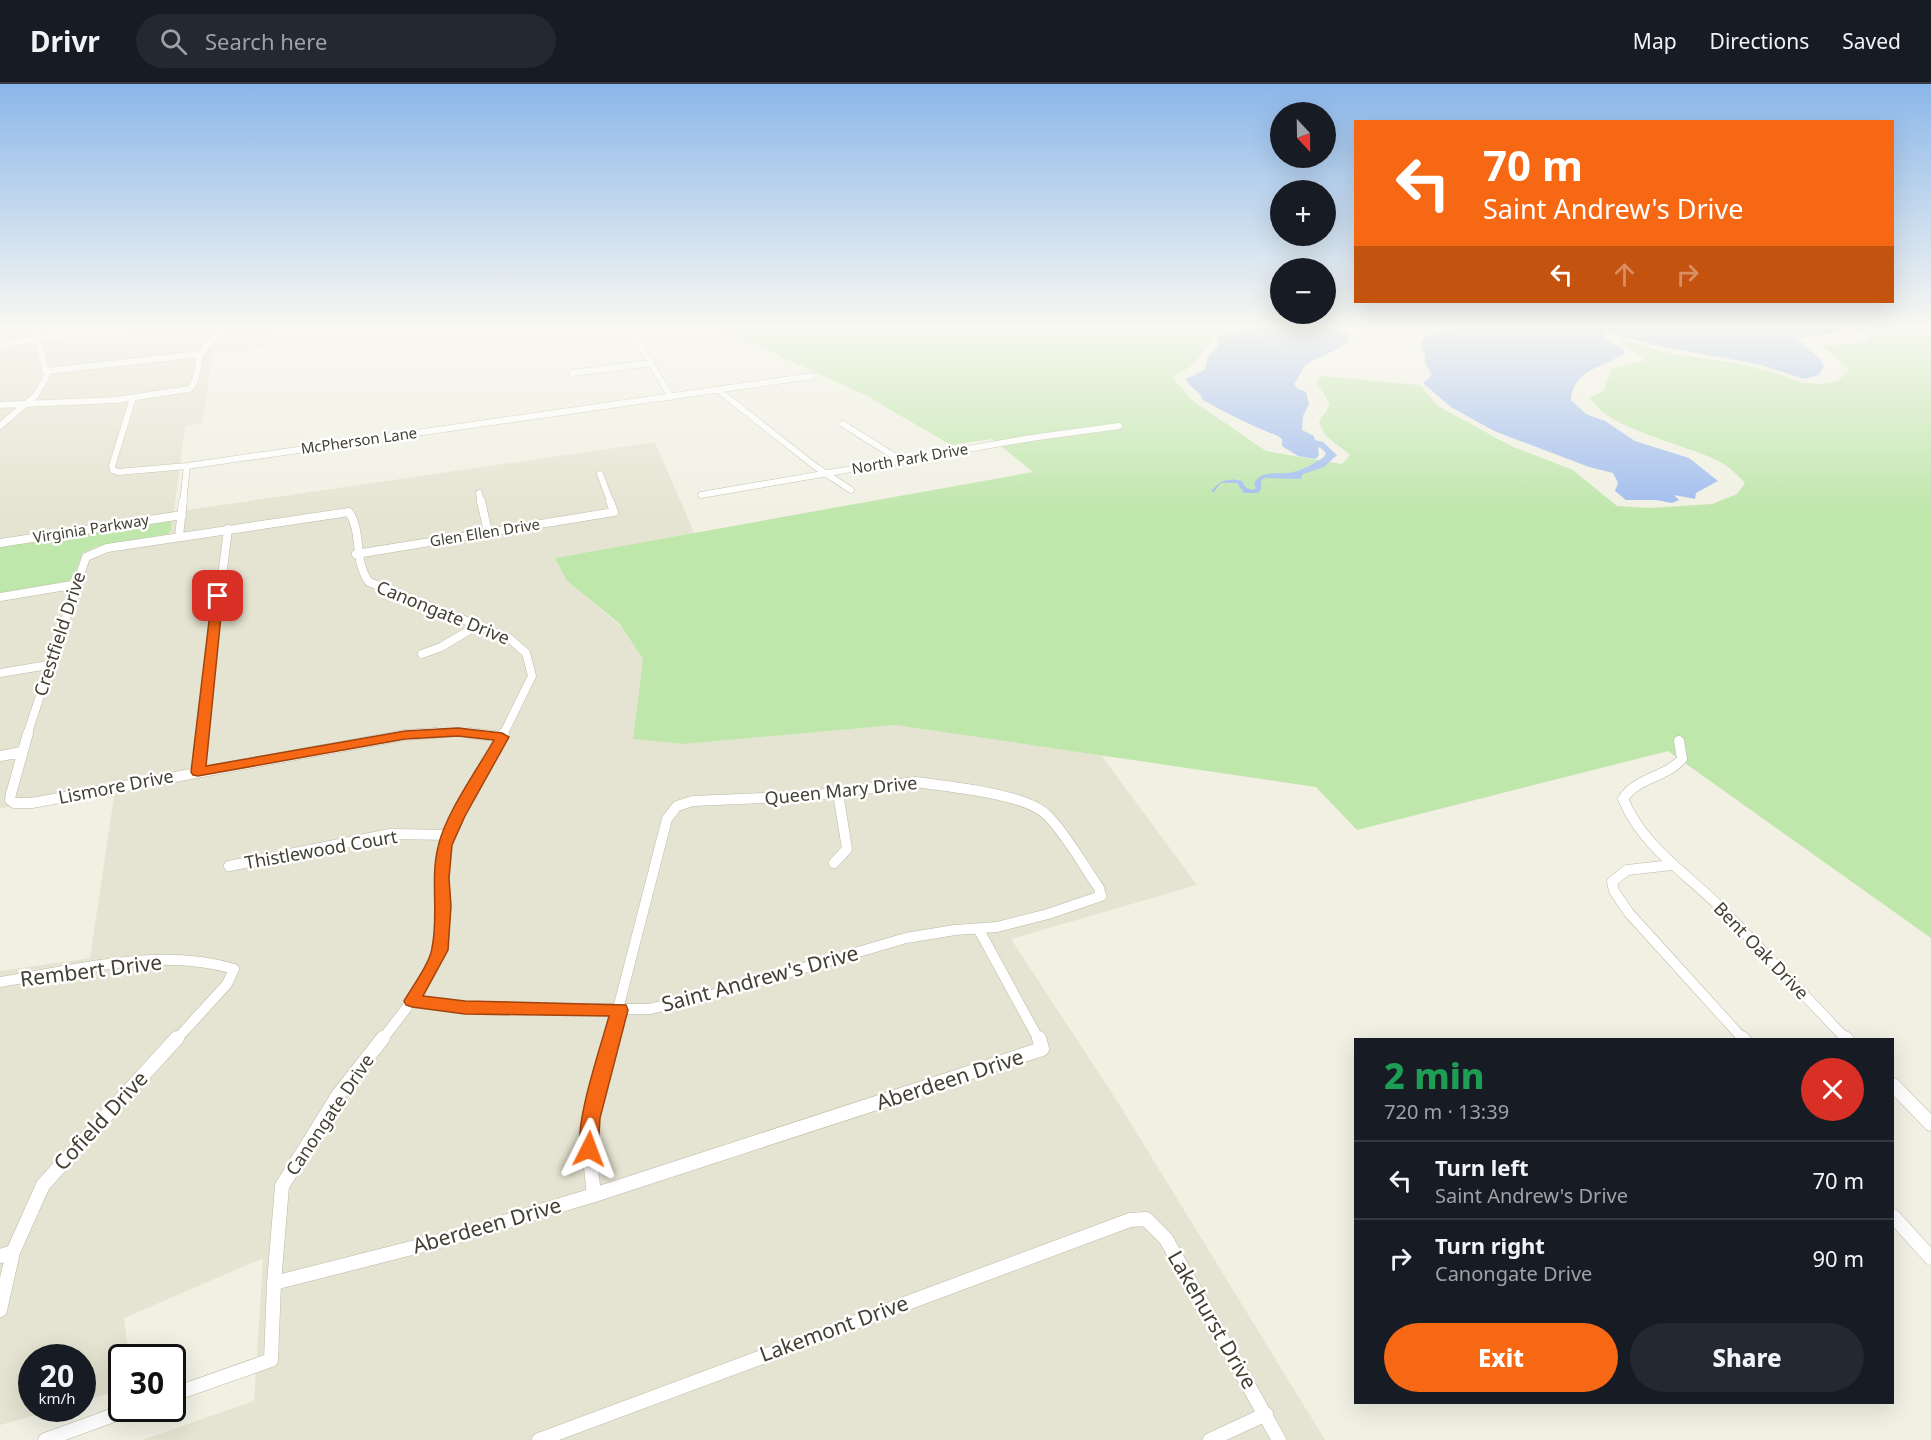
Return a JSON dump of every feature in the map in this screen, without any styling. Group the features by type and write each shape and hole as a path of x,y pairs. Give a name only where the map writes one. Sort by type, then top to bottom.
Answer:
{"street":[{"path":"0,426 41,388"},
{"path":"0,405 133,398 180,392 187,388"},
{"path":"666,388 671,396"},
{"name":"McPherson Lane","path":"133,398 112,466 113,470 118,472 187,465 730,388"},
{"path":"718,390 826,474 851,490"},
{"path":"843,424 902,461"},
{"name":"North Park Drive","path":"701,495 1031,438 1119,426"},
{"path":"179,536 187,465"},
{"name":"Glen Ellen Drive","path":"356,554 614,512 600,474"},
{"path":"478,493 488,532"},
{"name":"Canongate Drive","path":"179,536 349,512 353,517 356,554 361,574 369,582 517,643 526,653 532,675 445,845 441,878 443,906 440,950 412,1001 339,1094 282,1186 274,1283"},
{"name":"Virginia Parkway","path":"0,543 182,515"},
{"path":"198,772 228,529"},
{"name":"Crestfield Drive","path":"14,803 10,800 10,794 22,752 48,665 78,584 84,561 90,553 107,548 179,536"},
{"path":"0,597 78,584"},
{"path":"422,654 478,625"},
{"path":"0,674 48,665"},
{"name":"Lismore Drive","path":"14,803 32,802 405,735 458,732 502,737"},
{"name":"Bent Oak Drive","path":"1679,741 1682,759 1673,770 1634,785 1627,791 1623,799 1632,820 1672,865 1718,905 1845,1038"},
{"path":"0,756 22,752"},
{"name":"Queen Mary Drive","path":"594,1195 589,1149 590,1118 620,1010 667,819 680,803 712,800 765,800 916,782 1006,797 1035,806 1055,823 1099,888 1101,896"},
{"path":"834,862 848,849 838,793"},
{"name":"Thistlewood Court","path":"229,866 390,834 450,835"},
{"path":"1672,865 1627,870 1612,882 1614,891 1629,913 1742,1038"},
{"name":"Saint Andrew's Drive","path":"412,1001 465,1008 649,1009 705,997 906,938 955,930 979,930 1048,914 1101,896"},
{"name":"Aberdeen Drive","path":"274,1283 451,1238 594,1195 1042,1049 1038,1035 979,930"},
{"name":"Rembert Drive","path":"0,982 145,960 218,963"},
{"name":"Cofield Drive","path":"0,1310 7,1254 43,1185 227,984 234,969 218,963"},
{"path":"1894,1087 1931,1124"},
{"path":"1894,1217 1931,1258"},
{"name":"Lakehurst Drive","path":"1130,1220 1146,1220 1166,1239 1266,1413 1279,1440"},
{"name":"Lakemont Drive","path":"539,1440 1130,1220"},
{"path":"186,1390 271,1360 274,1283"},
{"path":"1210,1440 1266,1413"},
{"path":"45,1440 108,1417"}],"shaded area":[{"path":"0,388 208,388 202,423 185,426 174,512 655,442 694,533 555,558 567,581 623,628 643,659 633,739 684,744 895,725 1101,755 1197,885 1011,939 1119,1104 1325,1440 142,1440 254,1401 263,1258 124,1318 127,1344 108,1344 108,1394 96,1397 96,1344 18,1344 18,1420 0,1425 0,971 90,958 114,797 0,808"}],"green space":[{"path":"850,388 1182,388 1193,401 1266,451 1342,464 1350,455 1325,435 1319,422 1330,405 1319,388 1423,388 1438,406 1511,446 1573,470 1617,506 1649,508 1712,504 1737,494 1745,483 1724,464 1614,419 1590,398 1605,388 1931,388 1931,938 1668,751 1357,830 1316,787 895,725 684,744 633,739 643,659 620,624 567,581 555,558 1033,472 992,439 951,445"},
{"path":"171,520 171,530 168,534 101,545 82,553 73,579 67,582 0,593 0,545"}],"water":[{"path":"1194,388 1297,388 1306,392 1309,404 1303,416 1302,430 1314,436 1315,440 1323,442 1337,455 1324,467 1303,474 1301,479 1264,478 1258,493 1244,493 1237,483 1221,483 1214,492 1211,492 1220,483 1233,479 1242,481 1246,488 1254,490 1256,487 1254,484 1261,476 1301,470 1324,457 1326,453 1320,447 1316,459 1298,456 1282,446 1282,439 1278,436 1240,420 1203,400"},
{"path":"1429,388 1574,388 1571,400 1586,414 1605,421 1635,441 1689,458 1718,481 1696,493 1695,499 1674,495 1679,500 1672,503 1656,500 1626,500 1615,491 1618,483 1613,473 1589,467 1494,431 1451,407"}],"route":[{"path":"218,596 198,772 405,735 442,731 502,737 458,816 445,845 441,878 443,906 440,950 412,1001 465,1008 620,1010 590,1118 589,1149"}]}
